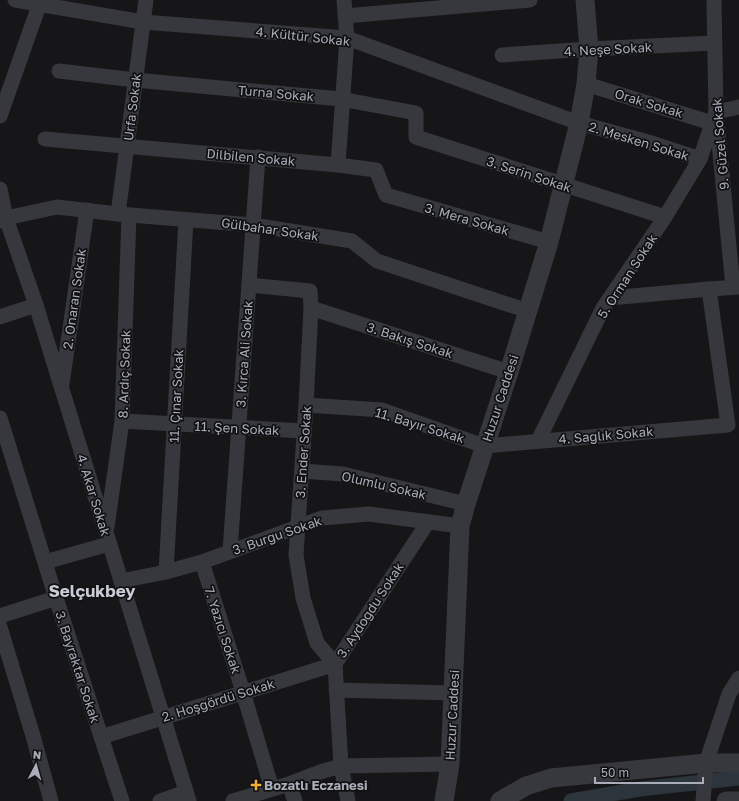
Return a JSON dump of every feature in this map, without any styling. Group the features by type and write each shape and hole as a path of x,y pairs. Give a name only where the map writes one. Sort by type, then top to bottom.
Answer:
{"street":[{"name":"4. Kültür Sokak","path":"15,0 41,2 143,22 347,38 579,123"},
{"name":"Urfa Sokak","path":"124,215 127,147 146,0"},
{"path":"338,165 347,38 344,0"},
{"path":"345,16 530,0"},
{"name":"Huzur Caddesi","path":"444,801 450,764 460,526 484,446 528,311 564,185 579,123 586,84 589,49 585,0"},
{"name":"9. Güzel Sokak","path":"714,0 714,117 736,287"},
{"path":"0,116 41,2"},
{"name":"4. Neşe Sokak","path":"502,55 589,49 714,44"},
{"name":"Turna Sokak","path":"59,71 135,80 342,99 416,113"},
{"name":"Orak Sokak","path":"586,84 714,117"},
{"path":"714,117 739,107"},
{"name":"3. Serin Sokak","path":"416,113 416,137 665,217"},
{"name":"5. Orman Sokak","path":"538,441 603,308 665,217 700,159 714,117"},
{"name":"2. Mesken Sokak","path":"579,123 648,142 700,159"},
{"name":"Dilbilen Sokak","path":"45,139 258,157 376,170 386,195"},
{"name":"3. Kırca Ali Sokak","path":"230,551 258,157"},
{"name":"4. Akar Sokak","path":"0,189 3,220 36,306 188,797"},
{"name":"3. Mera Sokak","path":"386,195 548,242"},
{"name":"Gülbahar Sokak","path":"3,220 57,207 124,215 253,225 352,241 377,261 528,311"},
{"name":"2. Onaran Sokak","path":"61,388 87,210"},
{"name":"8. Ardıç Sokak","path":"108,538 122,421 124,215"},
{"name":"11. Çınar Sokak","path":"166,572 186,220"},
{"name":"3. Ender Sokak","path":"249,285 310,292 311,308 306,404 296,555 303,598 317,643 335,664"},
{"path":"610,298 736,287"},
{"name":"4. Sağlık Sokak","path":"484,446 728,425 710,289"},
{"path":"0,317 36,306"},
{"name":"3. Bakış Sokak","path":"311,308 509,372"},
{"name":"11. Bayır Sokak","path":"306,404 382,410 484,446"},
{"name":"3. Bayraktar Sokak","path":"0,418 56,598 122,801"},
{"name":"11. Şen Sokak","path":"122,421 304,431"},
{"name":"Olumlu Sokak","path":"302,471 343,474 466,504"},
{"name":"3. Burgu Sokak","path":"121,581 166,572 202,562 322,518 369,514 460,526"},
{"name":"3. Aydoğdu Sokak","path":"348,801 341,766 335,664 428,522"},
{"path":"45,562 108,538"},
{"name":"7. Yazıcı Sokak","path":"202,562 272,789"},
{"path":"0,616 56,598"},
{"path":"0,627 51,801"},
{"name":"2. Hoşgördü Sokak","path":"101,737 335,664"},
{"path":"703,796 706,766 729,694 739,678"},
{"path":"336,690 453,693"},
{"path":"500,801 526,786 551,778 739,763"},
{"path":"233,801 341,766 450,764"},
{"path":"289,784 295,801"},
{"path":"160,801 188,797"},
{"path":"726,801 739,801"}],"waterway":[{"path":"571,801 640,789 739,778"}],"place":[{"name":"Bozatlı Eczanesi","path":"256,785"}],"district":[{"name":"Selçukbey","path":"92,590"}]}
